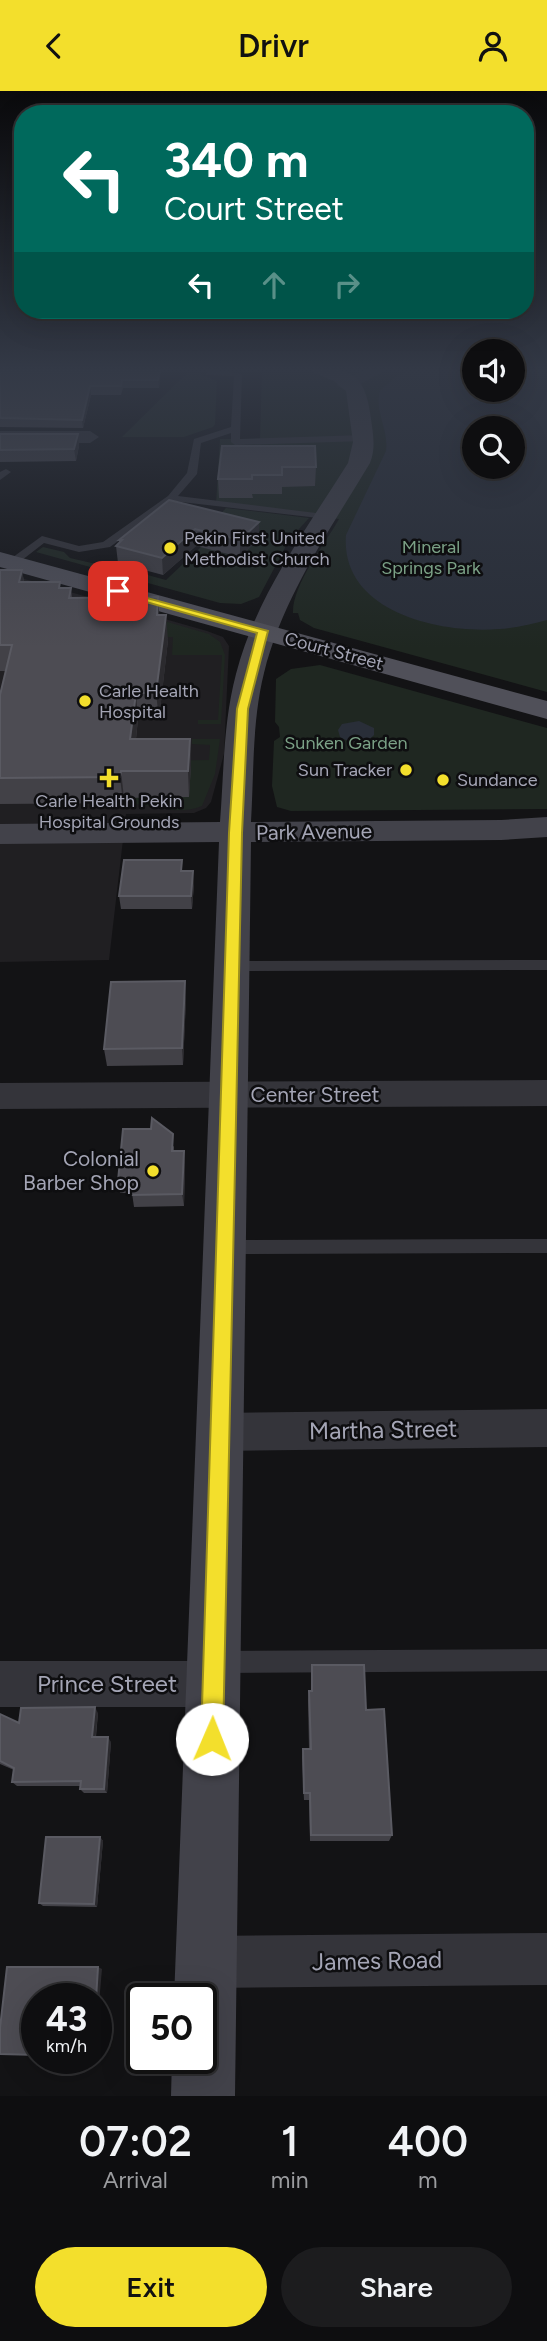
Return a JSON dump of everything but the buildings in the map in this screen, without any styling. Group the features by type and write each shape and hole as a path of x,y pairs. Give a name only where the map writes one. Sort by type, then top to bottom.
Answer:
{"main road":[{"path":"203,2096 235,833 243,709 263,631 294,565 360,462"},
{"name":"Court Street","path":"7,560 547,710"},
{"name":"Park Avenue","path":"0,834 501,830 547,827"},
{"name":"Park Avenue","path":"501,830 547,834"}],"street":[{"name":"Center Street","path":"0,1096 547,1093"},
{"name":"Martha Street","path":"220,1432 547,1428"},
{"name":"Prince Street","path":"0,1684 214,1673"},
{"name":"James Road","path":"207,1962 547,1959"}],"lane":[{"path":"7,560 42,539 79,549 106,545 171,498 192,474 194,462"},
{"path":"0,471 6,472 0,477"},
{"path":"171,498 324,517"},
{"path":"232,966 547,965"},
{"path":"225,1247 547,1246"},
{"path":"214,1673 547,1660"}],"shaded area":[{"path":"381,462 462,462 462,479 525,479 525,462 547,462 547,620 523,626 475,630 423,622 398,613 376,600 359,583 348,561 346,535"},
{"name":"Carle Health Pekin Hospital Grounds","path":"0,572 207,631 223,637 229,646 224,754 211,802 206,808 194,813 126,814 109,960 0,962"},
{"path":"359,721 374,728 374,735 366,741 358,742 340,737 338,730 342,724"}],"green space":[{"name":"Mineral Springs Park","path":"219,462 462,462 462,479 525,479 525,462 547,462 547,692 314,628 300,620 298,613 293,613 298,590 310,565 339,519 216,504"},
{"path":"226,508 309,518 289,540 259,597 241,604 220,603 36,552 43,547 64,552 70,558 107,564 166,580 201,547 244,558 252,556 246,551 258,539 212,523"},
{"path":"109,605 209,634 220,642 225,655 221,724 198,724 198,720 218,720 222,655 172,655 173,637 159,637"},
{"name":"Sunken Garden","path":"320,665 547,728 547,809 291,811 277,807 272,786 274,741 280,737 279,727 275,722 276,679 291,669"},
{"path":"192,739 220,739 215,774 202,806 173,810 123,803 144,761 209,760 210,745 192,744"}],"place":[{"name":"Pekin First United Methodist Church","path":"170,548"},
{"name":"Carle Health Hospital","path":"85,701"},
{"name":"Sun Tracker","path":"406,770"},
{"name":"Carle Health Pekin Hospital Grounds","path":"109,778"},
{"name":"Sundance","path":"443,780"},
{"name":"Colonial Barber Shop","path":"153,1171"}],"route":[{"path":"118,591 263,631 243,709 235,833 212,1739"}]}
